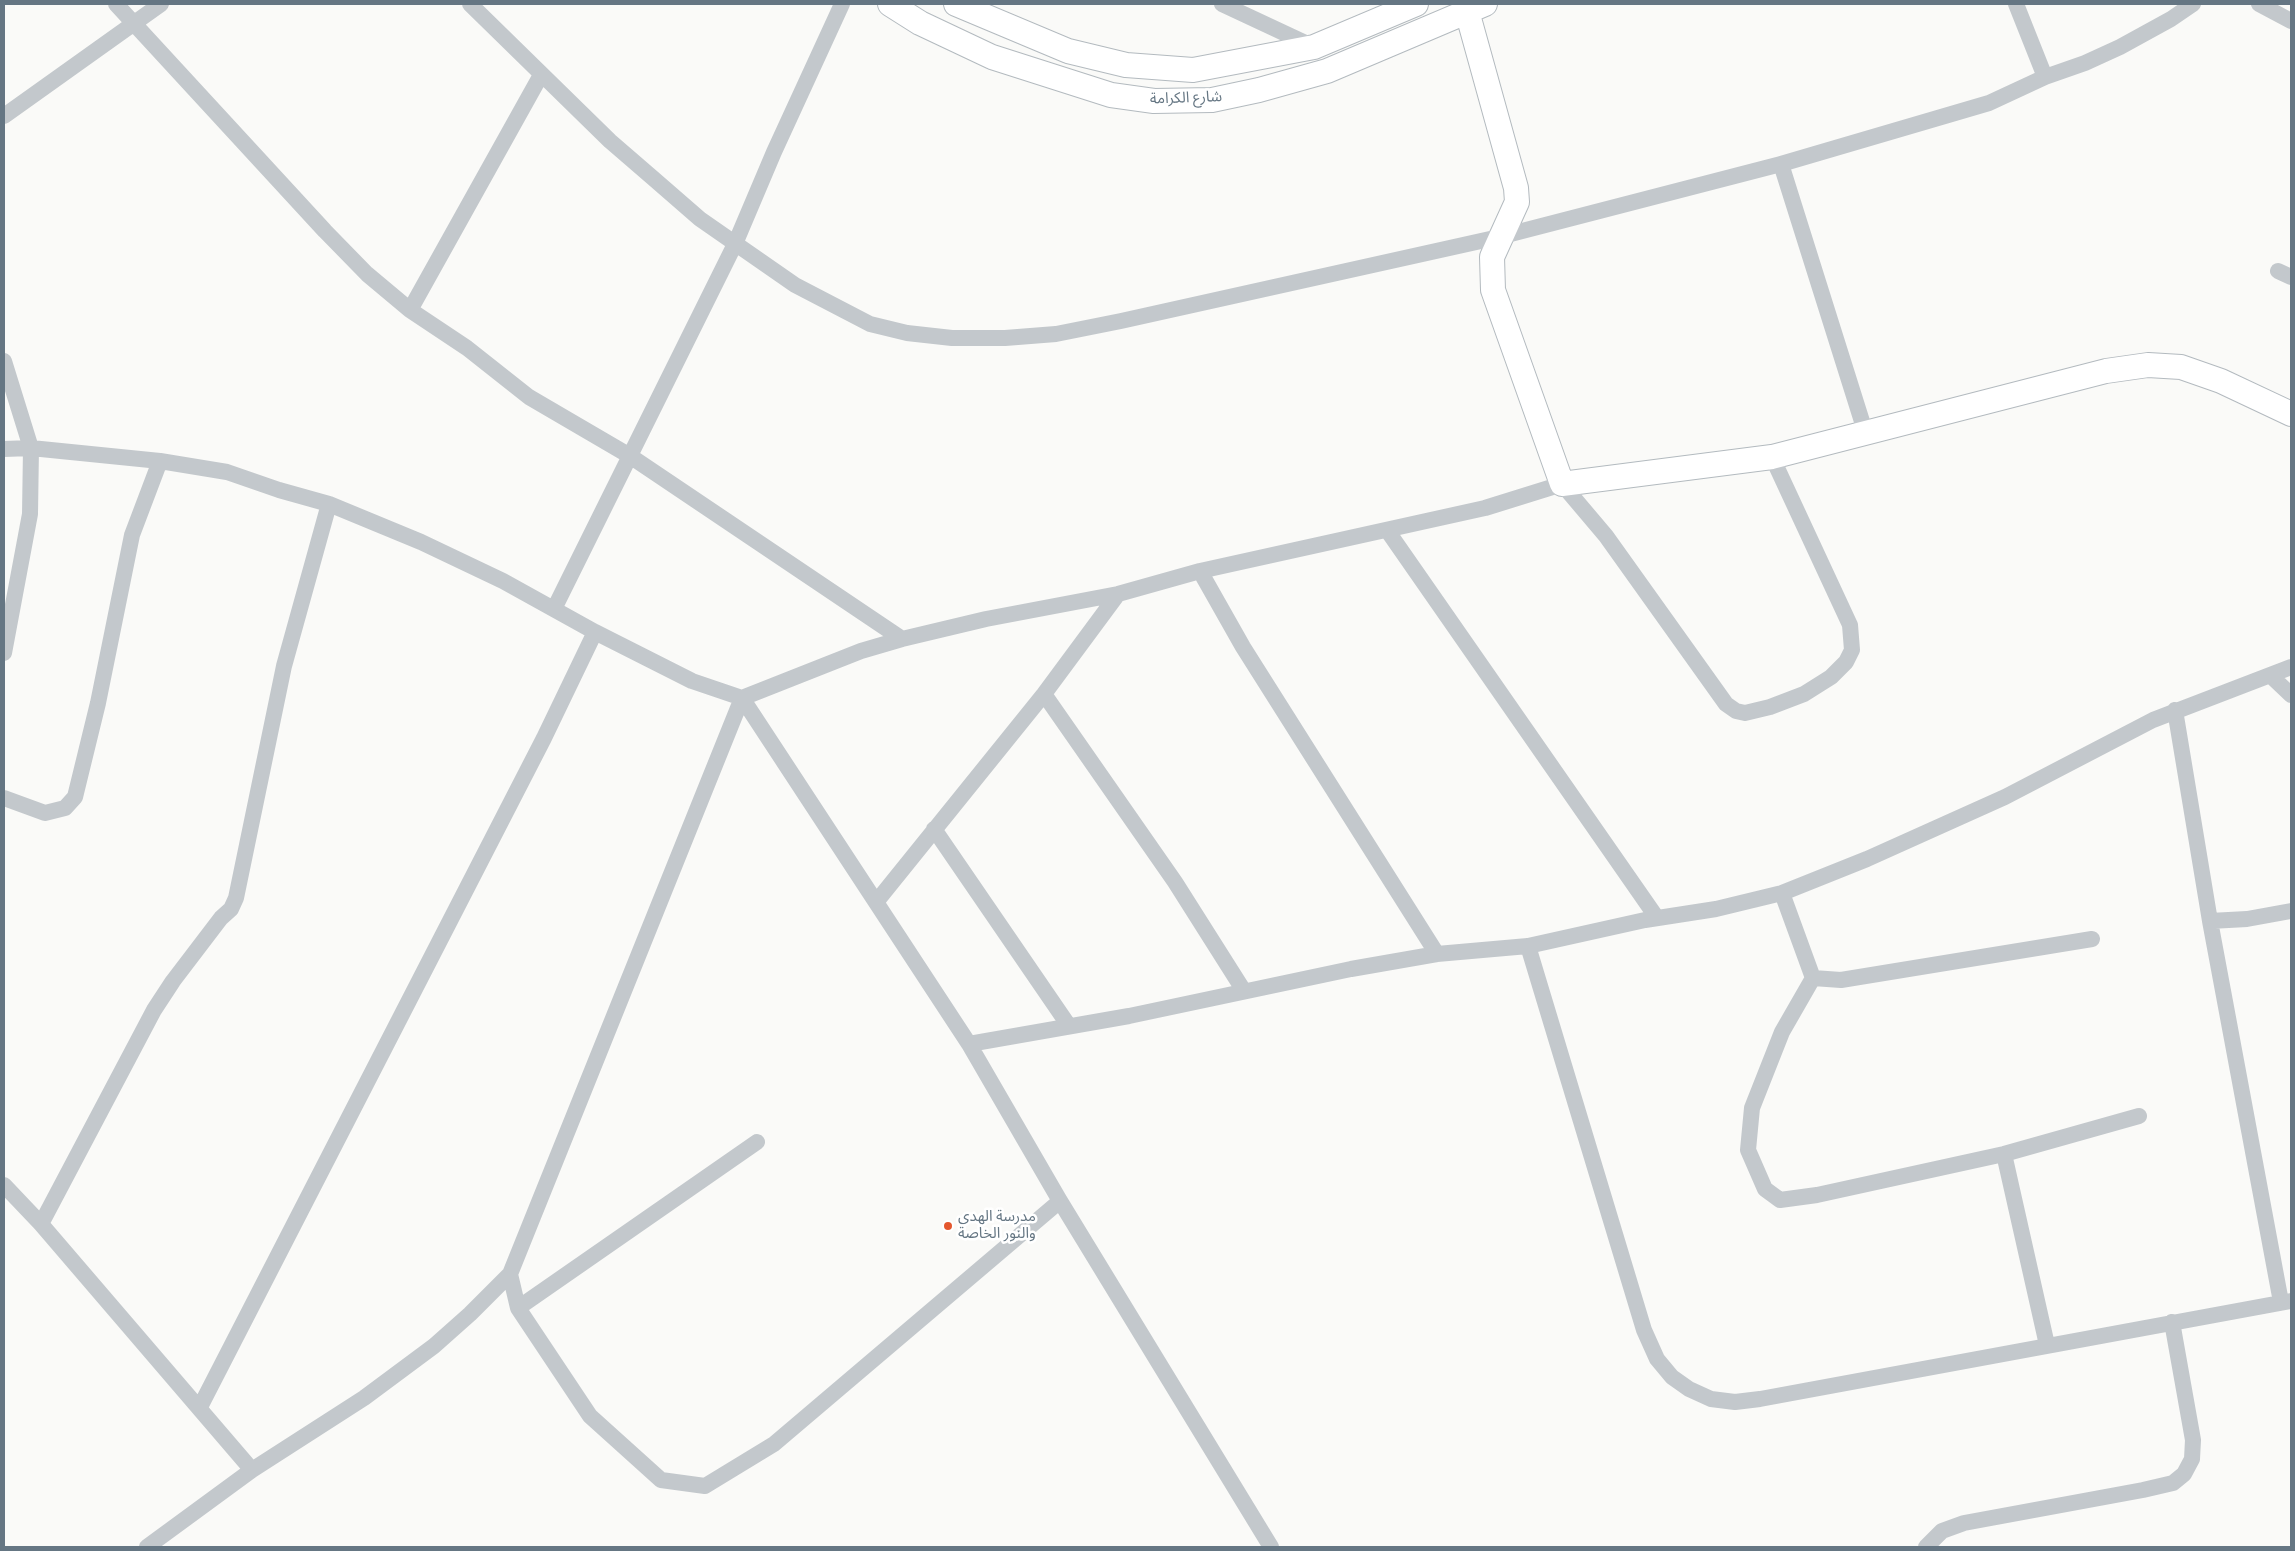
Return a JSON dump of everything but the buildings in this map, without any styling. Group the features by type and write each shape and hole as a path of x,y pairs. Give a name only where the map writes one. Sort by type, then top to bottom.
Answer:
{"street":[{"path":"116,4 332,238 367,274 410,310 467,348 529,397 630,456 902,639"},
{"path":"4,116 161,4"},
{"path":"470,4 610,141 700,219 795,285 870,324 907,333 952,338 1005,338 1056,334 1500,237 1782,164 1989,103 2045,77 2120,48 2193,4"},
{"path":"554,608 736,244 774,152 842,4"},
{"name":"شارع الكرامة","path":"890,4 920,23 992,57 1110,95 1154,101 1212,100 1327,72 1472,6"},
{"name":"شارع الكرامة","path":"956,4 1068,51 1126,66 1193,70 1314,47 1416,4"},
{"path":"1222,4 1314,47"},
{"path":"2016,4 2045,77"},
{"path":"2259,4 2291,21"},
{"path":"1472,6 1516,188 1517,202 1492,257 1493,290 1562,484 1606,536 1726,704 1736,711 1746,713 1770,708 1804,694 1831,678 1846,662 1852,650 1850,625 1772,457"},
{"path":"410,310 541,75"},
{"path":"1782,164 1865,431"},
{"path":"4,361 31,448 30,514 4,653"},
{"path":"147,1547 252,1470 364,1398 434,1346 470,1314 510,1274 742,698 861,651 902,639 986,619 1118,594 1200,571 1484,508 1562,484 1772,457 1865,431 2106,371 2148,365 2181,367 2221,381 2291,414"},
{"path":"4,449 31,448 160,461 227,472 279,490 329,504 421,542 554,608 595,632 692,681 742,698 877,901 969,1044 1060,1201 1271,1547"},
{"path":"4,798 45,813 66,808 75,797 98,703 132,535 160,461"},
{"path":"41,1224 154,1010 173,981 221,918 231,909 236,898 284,666 329,504"},
{"path":"1388,530 1657,918"},
{"path":"1200,571 1243,647 1437,954"},
{"path":"877,901 1044,694 1118,594"},
{"path":"200,1408 544,738 595,632"},
{"path":"969,1044 1185,1004 1437,954 1528,946 1657,918 1716,909 1782,893 1868,859 2005,797 2175,710 2291,667"},
{"path":"2270,675 2291,695"},
{"path":"1044,694 1169,874 1244,991"},
{"path":"1528,946 1644,1330 1657,1359 1672,1376 1689,1389 1710,1398 1735,1402 1887,1377 2047,1345 2286,1302 2210,921 2175,710"},
{"path":"934,829 1069,1026"},
{"path":"1782,893 1813,978 1782,1032 1752,1108 1748,1150 1765,1189 1780,1200 1817,1195 2004,1154 2139,1116"},
{"path":"2210,921 2247,919 2291,911"},
{"path":"1813,978 1841,980 2092,940"},
{"path":"518,1308 757,1142"},
{"path":"2004,1154 2047,1345"},
{"path":"4,1185 41,1224 252,1470"},
{"path":"510,1274 518,1308 590,1416 661,1480 705,1486 774,1444 1060,1201"},
{"path":"1926,1547 1942,1531 1964,1523 2143,1490 2173,1483 2184,1474 2192,1459 2194,1440 2172,1322"}],"place":[{"name":"مدرسة الهدى والنور الخاصة","path":"948,1226"}]}
